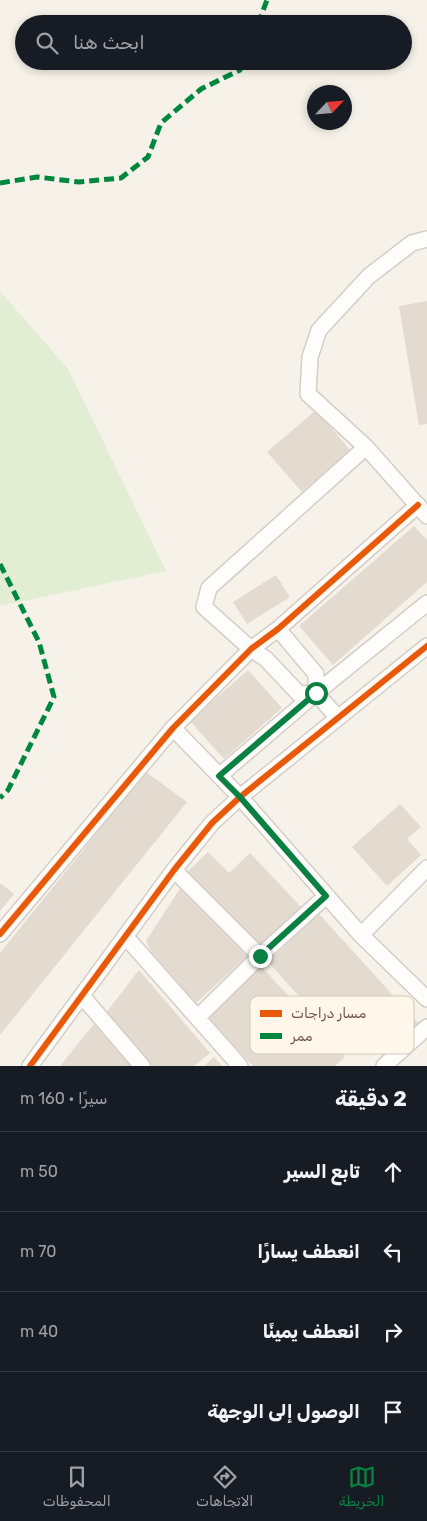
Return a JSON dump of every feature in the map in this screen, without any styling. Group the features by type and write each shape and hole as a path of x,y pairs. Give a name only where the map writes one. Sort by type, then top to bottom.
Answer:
{"street":[{"path":"0,934 173,728 250,649 278,629 422,510 366,448 308,394 310,357 319,330 369,276 412,243 427,239"},
{"path":"316,693 299,694 266,659 250,649 204,607 209,588 366,448"},
{"path":"219,776 316,693 427,603"},
{"path":"278,629 316,674 316,693 338,718"},
{"path":"18,1066 32,1063 174,870 212,823 240,797 427,646"},
{"path":"173,728 240,797 361,936 427,999"},
{"path":"361,936 427,868"},
{"path":"174,870 260,956"},
{"path":"198,1017 260,956 326,896"},
{"path":"125,936 240,1066"},
{"path":"82,996 142,1066"},
{"path":"414,1039 427,1027"},
{"path":"384,1066 397,1054"}],"green space":[{"path":"0,291 68,369 166,571 0,606"}],"building":[{"path":"427,301 427,424 419,425 399,306"},
{"path":"316,410 350,450 302,492 267,452"},
{"path":"414,526 427,540 427,582 333,665 299,626"},
{"path":"276,575 290,597 247,624 233,602"},
{"path":"248,670 282,708 224,759 190,721"},
{"path":"146,772 187,802 0,1035 0,953"},
{"path":"400,804 421,827 407,839 421,855 387,886 352,847"},
{"path":"208,852 229,873 250,853 304,910 261,951 186,873"},
{"path":"0,883 14,894 0,911"},
{"path":"181,887 247,956 196,1003 151,952 146,941"},
{"path":"319,914 394,996 299,996 268,962"},
{"path":"260,965 289,996 250,996 250,1054 342,1054 345,1057 335,1066 253,1066 206,1015"},
{"path":"139,970 210,1053 194,1066 152,1066 105,1014"},
{"path":"414,1018 419,1024 414,1029"},
{"path":"94,1024 131,1066 60,1066"},
{"path":"214,1057 222,1066 204,1066"}],"marked path":[{"path":"261,15 267,0"},
{"path":"0,183 37,177 79,182 121,178 148,157 161,123 201,89 240,70"},
{"path":"0,564 39,642 54,697 8,790 0,798"}],"cycle path":[{"path":"0,934 173,728 251,649 278,629 418,505"},
{"path":"30,1066 174,870 212,823 240,797 427,646"}],"route":[{"path":"260,956 326,896 240,797 219,776 316,693"}]}
